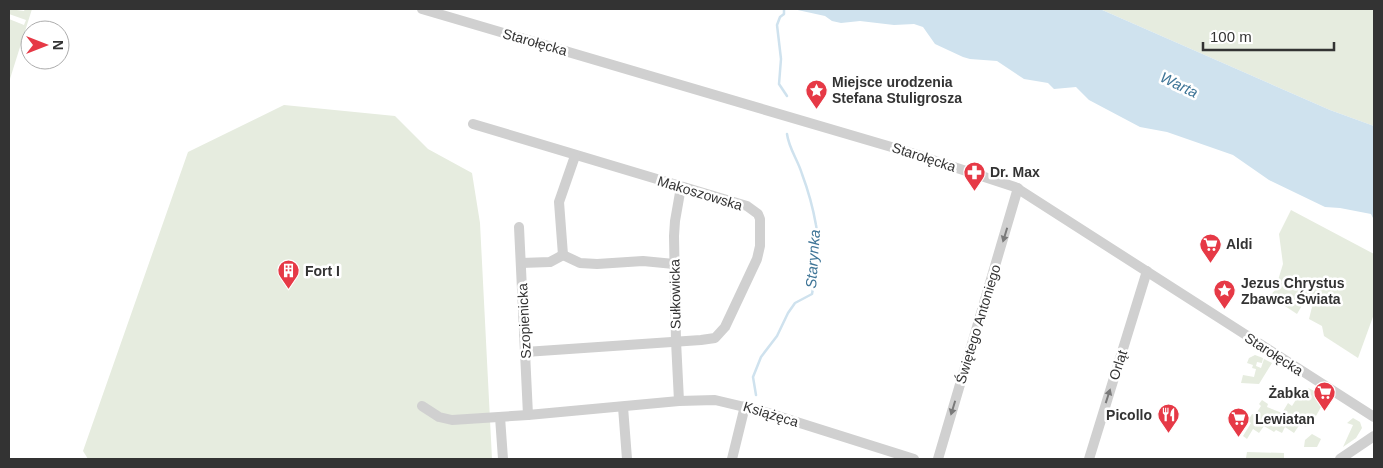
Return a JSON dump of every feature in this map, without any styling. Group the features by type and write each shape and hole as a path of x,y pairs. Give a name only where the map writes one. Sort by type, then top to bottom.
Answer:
{"street":[{"name":"Starołęcka","path":"422,9 905,151 1018,188 1374,417"},
{"name":"Makoszowska","path":"473,124 747,206 758,214 760,226 757,259 720,334 708,340 525,352"},
{"path":"563,255 558,202 575,156"},
{"name":"Sułkowicka","path":"679,401 674,221 681,187"},
{"name":"Świętego Antoniego","path":"938,459 1018,188"},
{"name":"Szopienicka","path":"520,227 528,415"},
{"path":"521,263 550,262 563,255"},
{"path":"563,255 580,263 596,264 642,261 674,264"},
{"name":"Orląt","path":"1089,459 1147,272"},
{"name":"Książęca","path":"422,406 439,417 452,420 679,401 715,400 745,406 914,459"},
{"path":"623,406 627,459"},
{"path":"732,459 745,406"},
{"path":"500,417 503,459"},
{"path":"1340,459 1374,436"}],"shaded area":[{"path":"9,9 24,11 25,9 32,9 29,20 9,14"},
{"path":"1100,9 1374,9 1374,126 1330,110"},
{"path":"9,19 20,23 20,47 9,82"},
{"path":"284,105 395,116 428,149 472,173 480,223 492,459 88,459 83,451 188,152"},
{"path":"1291,210 1374,254 1374,314 1358,358 1324,336 1322,326 1309,319 1312,307 1304,302 1297,314 1270,296 1275,290 1283,264 1279,234"},
{"path":"1255,355 1263,358 1262,363 1257,362 1256,366 1261,368 1264,359 1272,363 1259,384 1241,383 1243,375 1254,377 1256,369 1252,368 1253,365 1247,363 1249,358"},
{"path":"1308,388 1319,393 1325,400 1312,423 1309,422 1306,427 1300,424 1294,433 1285,427 1282,433 1276,430 1274,432 1264,426 1259,433 1253,429 1247,439 1243,436 1251,423 1248,421 1252,414 1255,415 1261,406 1259,404 1262,400 1268,404 1267,407 1282,413 1288,403 1292,406 1302,390 1306,392"},
{"path":"1353,418 1360,422 1362,428 1356,438 1343,447 1353,425 1347,423"},
{"path":"1312,434 1321,439 1317,447 1304,447 1305,440"},
{"path":"1247,452 1284,453 1284,458 1246,458"}],"water":[{"name":"Warta","path":"793,9 1100,9 1330,110 1374,126 1374,220 1371,214 1325,207 1269,180 1233,155 1167,132 1140,127 1089,100 1076,87 1054,89 1048,83 1024,79 997,61 963,57 935,44 923,27 914,24 894,25 860,21 841,23 832,21 825,16"}],"waterway":[{"name":"Starynka","path":"784,9 784,14 780,17 777,25 781,59 779,84 787,96"},
{"name":"Starynka","path":"756,395 753,377 761,357 777,336 795,303 812,294 816,269 818,242 813,212 804,180 787,134"}],"place":[{"name":"Miejsce urodzenia Stefana Stuligrosza","path":"816,109"},
{"name":"Dr. Max","path":"974,191"},
{"name":"Aldi","path":"1210,263"},
{"name":"Fort I","path":"289,290"},
{"name":"Jezus Chrystus Zbawca Świata","path":"1225,310"},
{"name":"Żabka","path":"1325,412"},
{"name":"Picollo","path":"1168,434"},
{"name":"Lewiatan","path":"1239,438"}]}
